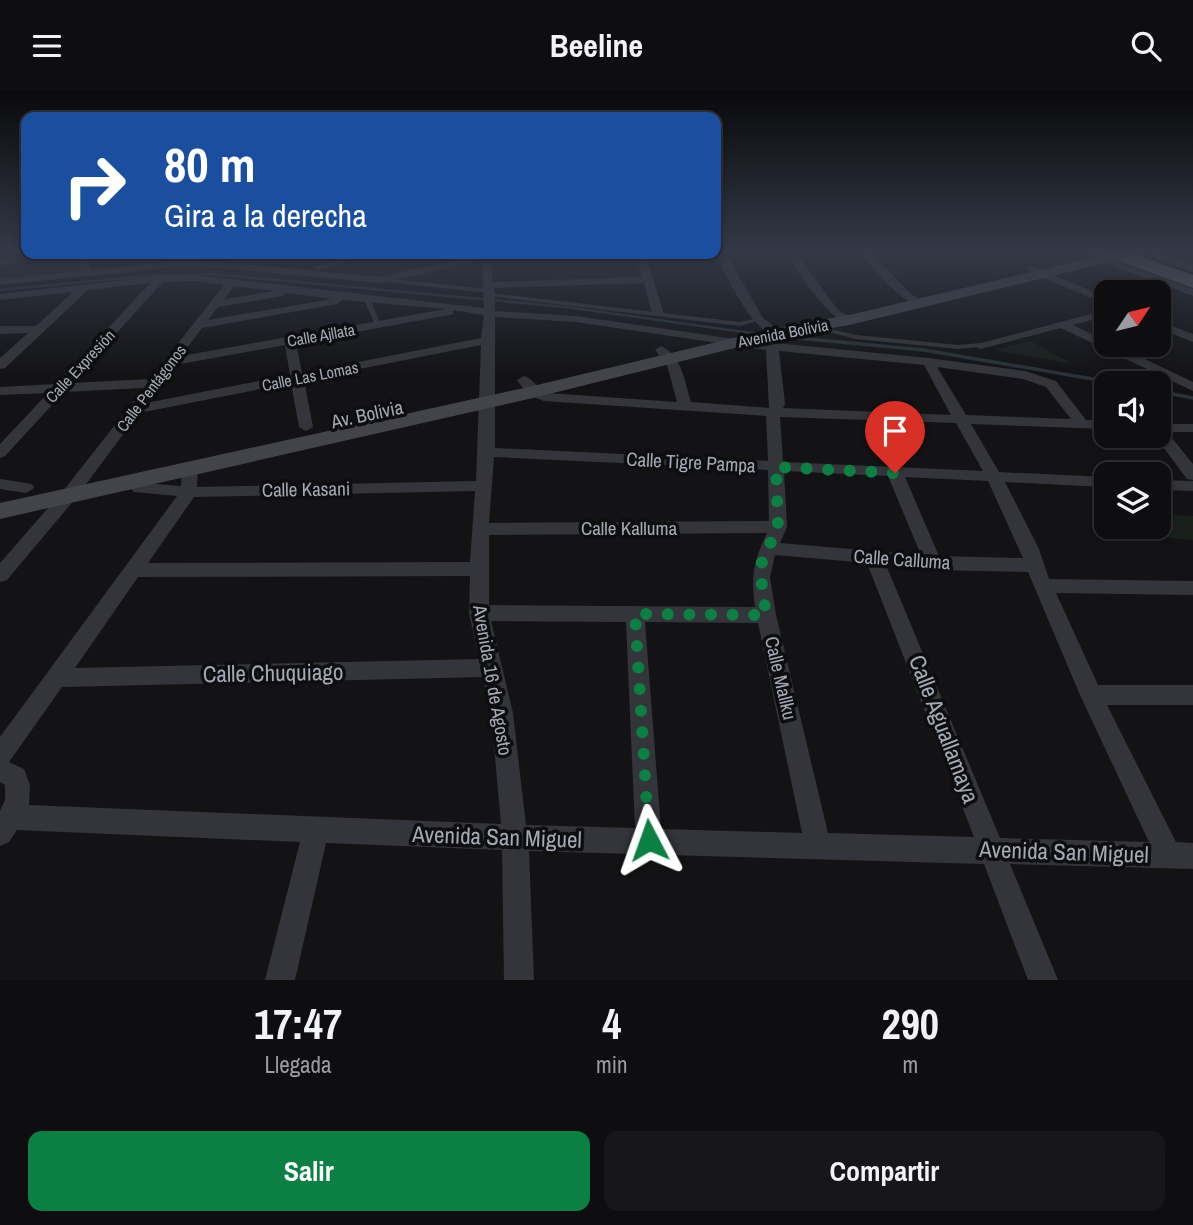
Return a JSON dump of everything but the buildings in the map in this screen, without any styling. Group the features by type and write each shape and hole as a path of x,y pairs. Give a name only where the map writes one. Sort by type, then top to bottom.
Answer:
{"street":[{"path":"0,297 52,291"},
{"path":"0,365 81,291"},
{"name":"Calle Expresión","path":"0,453 149,291"},
{"name":"Calle Pentágonos","path":"0,575 69,495 224,291"},
{"path":"214,304 297,291"},
{"path":"304,291 472,308 490,313 576,319 714,340"},
{"name":"Avenida 16 de Agosto","path":"489,291 487,451 480,529 478,613 502,713 515,838 519,980"},
{"path":"651,291 658,314"},
{"path":"741,291 764,333 928,362 998,370 1044,380 1051,384 1082,424"},
{"path":"819,291 834,312 849,320"},
{"path":"905,291 914,300"},
{"name":"Avenida Bolivia","path":"665,354 764,333 849,320 951,291"},
{"path":"199,325 360,298"},
{"name":"Avenida Bolivia","path":"764,333 795,321 834,312 914,300"},
{"name":"Calle Ajllata","path":"170,362 472,308"},
{"path":"980,345 1094,316"},
{"path":"1062,324 1193,387"},
{"path":"0,330 39,329"},
{"path":"1171,329 1193,338"},
{"name":"Calle Mallku","path":"764,333 778,404 772,412 778,527 762,561 761,577 766,615 818,845"},
{"name":"Av. Bolivia","path":"0,511 665,354 714,340 735,339"},
{"name":"Calle Las Lomas","path":"134,410 487,340"},
{"path":"290,341 306,427"},
{"path":"665,354 675,370 685,407"},
{"path":"928,362 994,477 1030,549 1034,565 1091,695 1181,856"},
{"path":"0,391 155,383"},
{"path":"528,386 544,397 685,407 1094,424"},
{"name":"Av. Bolivia","path":"0,494 306,427 487,395"},
{"path":"1171,429 1193,428"},
{"path":"1171,446 1193,475"},
{"name":"Calle Tigre Pampa","path":"487,451 1094,481"},
{"path":"0,756 189,492 190,467"},
{"path":"895,473 933,563"},
{"name":"Calle Kasani","path":"131,481 140,488 189,492 484,486"},
{"path":"0,484 26,488"},
{"path":"1171,485 1193,486"},
{"name":"Calle Kalluma","path":"480,529 778,527"},
{"name":"Calle Calluma","path":"769,548 933,563 1034,565"},
{"name":"Calle Aguallamaya","path":"874,558 924,672 990,850 1043,980"},
{"path":"131,571 478,569"},
{"path":"1045,586 1193,588"},
{"path":"478,613 766,615"},
{"path":"635,614 649,840"},
{"name":"Calle Chuquiago","path":"55,678 491,668"},
{"path":"1091,695 1193,695"},
{"name":"Avenida San Miguel","path":"0,770 15,777 19,787 19,801 6,825 316,831 1181,856"},
{"path":"280,980 316,831"}],"lane":[{"path":"499,291 740,324 764,333"},
{"path":"360,298 378,325"},
{"path":"814,327 865,338 958,347 980,345"}],"shaded area":[{"path":"1030,341 1073,364 995,350"},
{"path":"1171,515 1193,516 1193,540 1171,538"}],"waterway":[{"path":"399,291 566,307 758,334"},
{"path":"777,336 806,339"},
{"path":"787,337 924,350 1094,379"},
{"path":"1171,394 1193,398"}],"route":[{"path":"649,840 635,614 766,615 761,577 762,561 778,527 776,467 895,473"}]}
